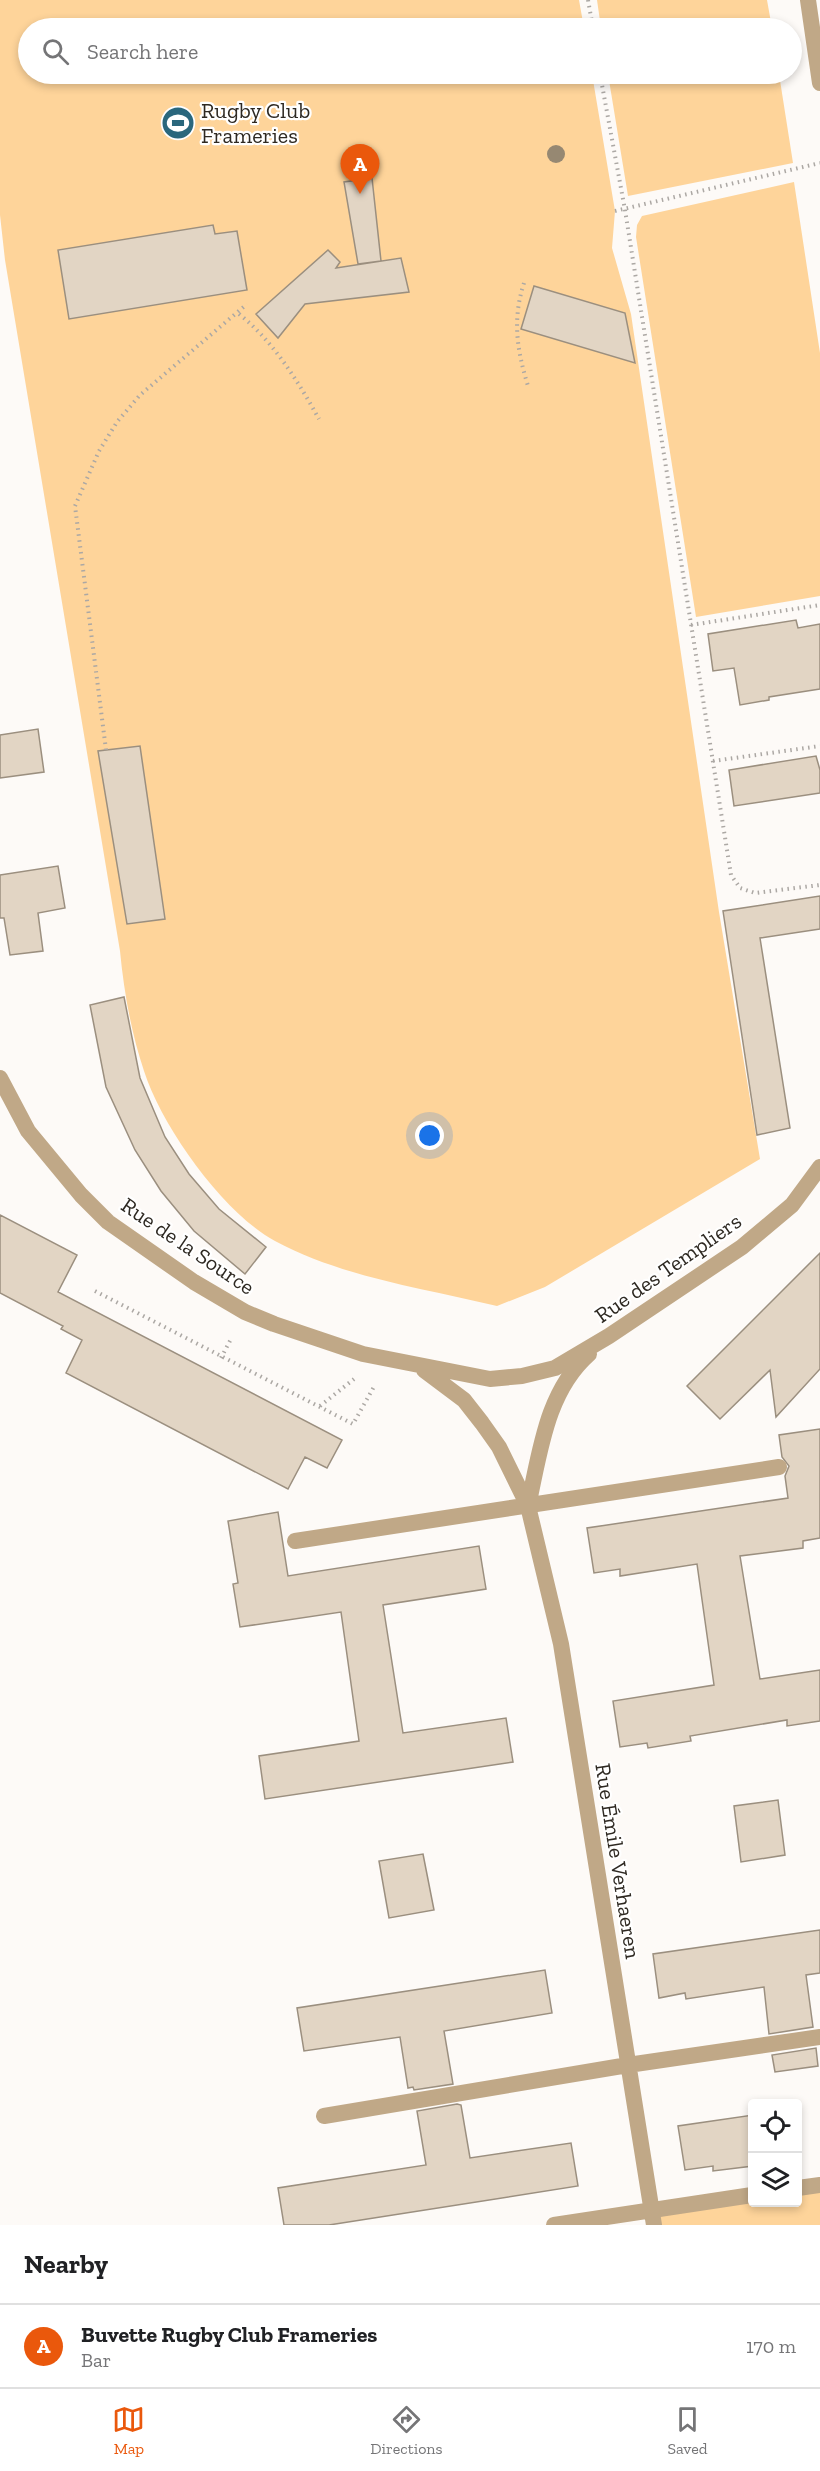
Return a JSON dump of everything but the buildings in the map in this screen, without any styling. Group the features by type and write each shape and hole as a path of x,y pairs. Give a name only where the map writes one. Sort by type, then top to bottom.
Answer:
{"street":[{"path":"808,0 820,83"},
{"name":"Rue de la Source","path":"0,1078 28,1131 81,1195 108,1222 150,1253 245,1312 363,1354 490,1379 522,1376"},
{"name":"Rue des Templiers","path":"522,1376 555,1368 609,1336 742,1247 792,1205 820,1167"},
{"name":"Rue Émile Verhaeren","path":"528,1506 544,1436 558,1394 580,1362 609,1336"},
{"name":"Rue Émile Verhaeren","path":"419,1366 464,1400 499,1447 528,1506 561,1644 653,2217"},
{"path":"295,1541 779,1467"},
{"path":"324,2116 628,2065 820,2037"},
{"path":"802,2187 820,2185"},
{"path":"554,2225 653,2217 748,2196"}],"path":[{"path":"588,0 591,18"},
{"path":"602,84 625,210 731,875 740,888 755,893 820,885"},
{"path":"615,211 820,163"},
{"path":"524,283 515,318 516,337 528,386"},
{"path":"106,750 75,506 99,452 117,422 140,395 186,354 239,314 247,304"},
{"path":"239,314 252,325 287,367 319,419"},
{"path":"691,625 820,605"},
{"path":"713,761 820,746"},
{"path":"95,1291 353,1424 389,1359"}],"shaded area":[{"path":"0,0 579,0 582,18 18,18 18,84 594,84 615,211 612,248 631,314 719,912 760,1159 545,1287 497,1306 411,1287 327,1264 275,1241 255,1228 215,1190 165,1117 144,1071 132,1027 5,260 0,215"},
{"path":"597,0 767,0 770,18 600,18"},
{"path":"610,84 781,84 793,163 628,196"},
{"path":"794,182 820,353 820,596 696,617 636,237 637,225 642,216"},
{"path":"820,2185 820,2225 654,2225 651,2209 748,2202 748,2207 802,2207 802,2187"}],"place":[{"name":"Rugby Club Frameries","path":"178,123"},
{"name":"Buvette Rugby Club Frameries","path":"360,194"}]}
